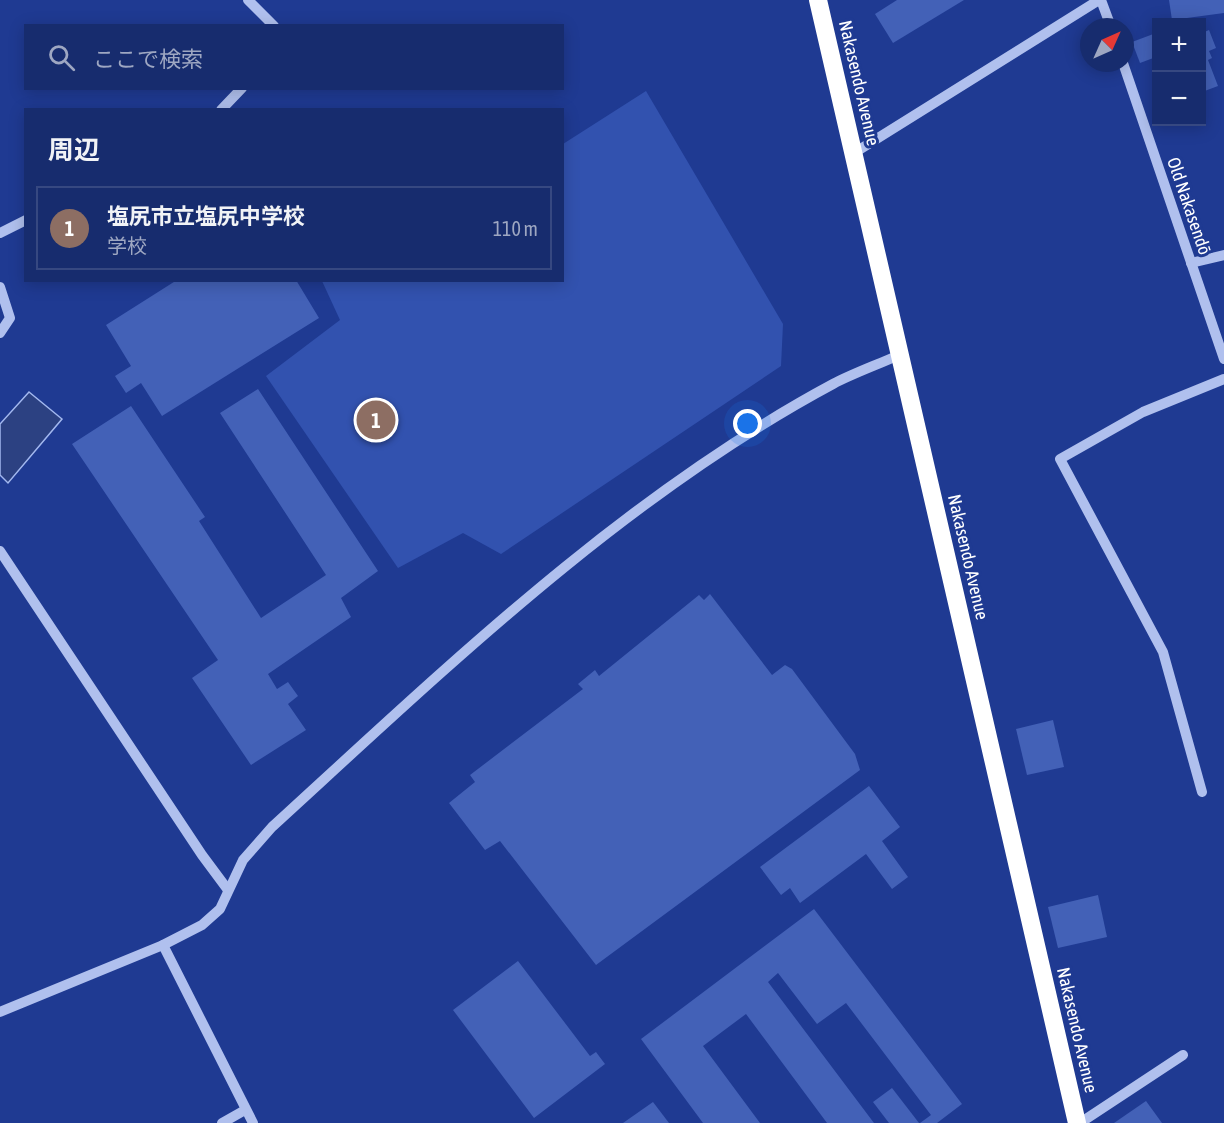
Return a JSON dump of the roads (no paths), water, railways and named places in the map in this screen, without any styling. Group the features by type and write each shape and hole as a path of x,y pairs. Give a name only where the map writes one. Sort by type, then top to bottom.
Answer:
{"highway":[{"name":"Nakasendo Avenue","path":"818,0 1078,1123"}],"street":[{"path":"248,0 272,24"},
{"path":"854,153 1100,0 1107,18"},
{"name":"Old Nakasendō","path":"1126,72 1224,359"},
{"path":"223,108 240,90"},
{"path":"0,233 24,221"},
{"path":"1191,263 1224,255"},
{"path":"0,287 10,318 0,333"},
{"path":"0,1012 163,945 202,925 220,909 243,860 272,827 534,592 644,505 726,449 834,383 899,355"},
{"path":"1202,792 1163,652 1060,459 1143,411 1224,379"},
{"path":"0,551 202,855 228,890"},
{"path":"163,945 253,1123"},
{"path":"1078,1123 1182,1055"},
{"path":"222,1123 245,1110"}],"place":[{"name":"塩尻市立塩尻中学校","path":"376,420"}]}
